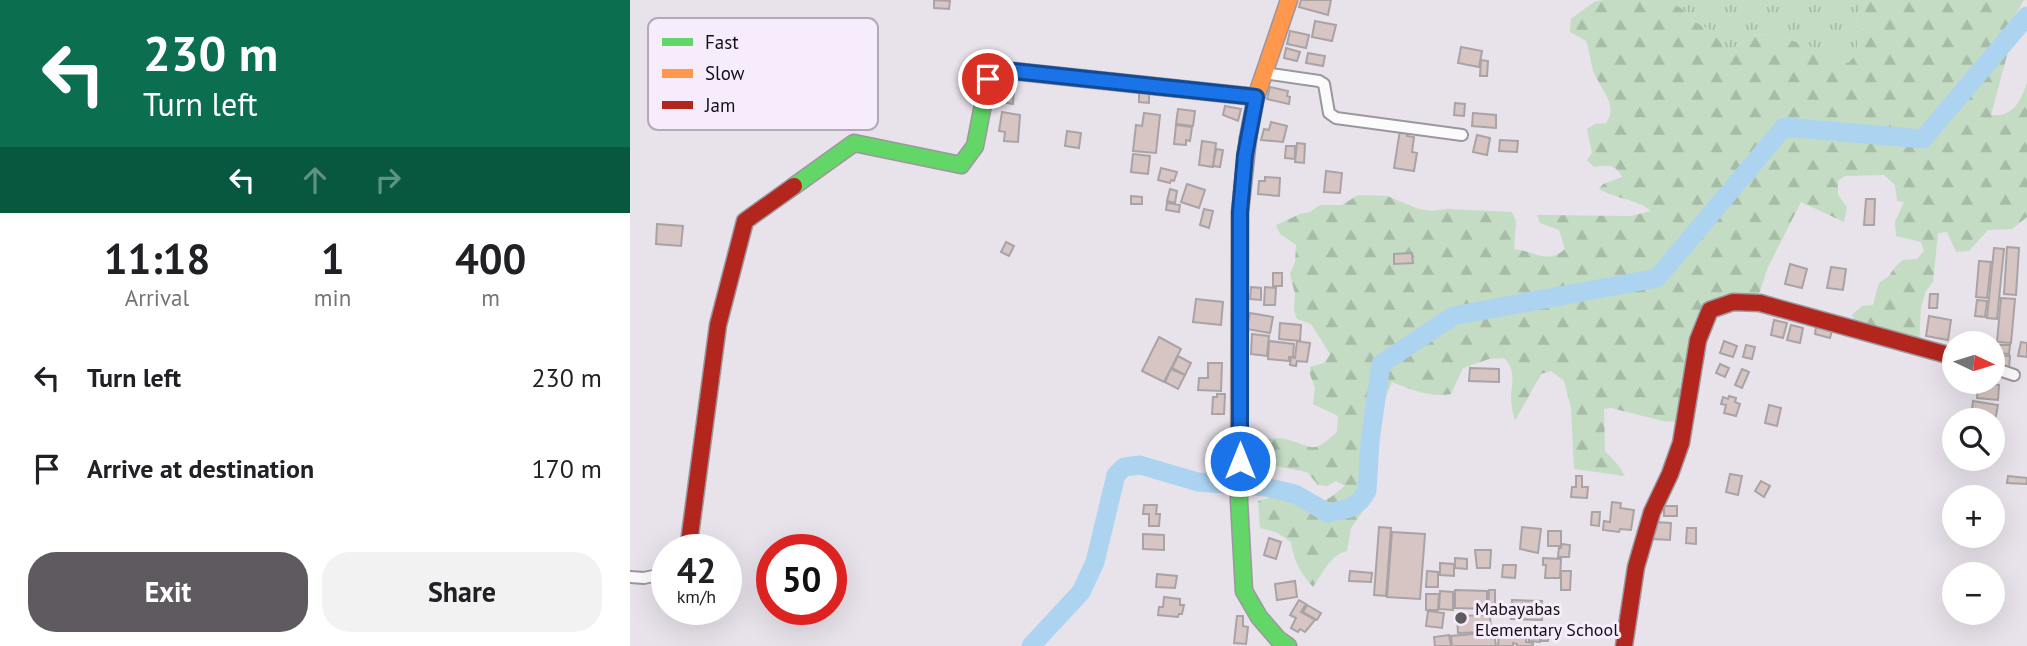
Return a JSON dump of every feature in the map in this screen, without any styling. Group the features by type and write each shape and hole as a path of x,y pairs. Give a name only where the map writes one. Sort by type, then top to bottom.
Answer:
{"street":[{"path":"1281,644 1259,617 1244,592 1239,501 1240,212 1245,155 1256,97 1289,0"},
{"path":"690,534 718,325 745,221 854,143 961,165 975,146 988,79 1013,71 1256,97"},
{"path":"1264,73 1324,84 1329,113 1336,118 1462,135"},
{"path":"1624,646 1636,566 1652,512 1681,443 1698,340 1710,310 1732,302 1760,303 1942,353"},
{"path":"2006,372 2014,374"},
{"path":"630,577 651,576"}],"green space":[{"path":"1664,0 1868,0 1857,17 1857,48 1848,63 1814,48 1769,35 1749,36 1727,51 1709,29 1695,22 1681,8"},
{"path":"1664,0 1681,8 1695,22 1709,29 1727,50 1749,36 1769,35 1814,48 1848,63 1857,48 1857,17 1868,0 2024,0 2014,17 2009,48 1991,115 2010,111 2022,95 2027,82 2027,217 2012,229 1988,230 1969,251 1956,252 1947,232 1938,233 1933,282 1926,291 1921,307 1919,344 1856,325 1852,315 1862,306 1873,305 1879,283 1889,276 1895,267 1903,260 1917,259 1924,251 1921,242 1896,236 1895,222 1904,202 1897,201 1895,185 1884,175 1845,176 1838,181 1838,195 1847,207 1844,222 1801,202 1768,267 1759,294 1722,295 1701,321 1683,371 1677,422 1611,408 1604,409 1605,451 1625,476 1574,469 1571,408 1564,381 1551,371 1541,374 1515,421 1511,400 1512,371 1504,358 1489,359 1463,368 1451,394 1428,394 1392,382 1379,412 1371,500 1351,528 1347,551 1331,560 1313,587 1298,566 1291,542 1276,532 1260,528 1258,501 1278,497 1316,503 1327,499 1345,486 1336,481 1327,486 1318,485 1307,472 1260,463 1256,441 1282,438 1317,447 1337,432 1338,416 1313,404 1315,388 1310,374 1310,367 1324,363 1330,354 1311,324 1297,319 1290,274 1295,262 1296,245 1280,234 1276,225 1310,212 1320,205 1342,205 1358,195 1387,196 1419,209 1432,211 1447,209 1512,212 1516,221 1514,249 1546,257 1559,254 1565,249 1559,230 1540,223 1537,215 1631,216 1651,211 1599,189 1603,184 1622,177 1614,168 1594,167 1587,160 1592,153 1587,129 1595,124 1606,123 1611,110 1608,98 1594,73 1586,41 1570,32 1571,19 1594,2"}],"building":[{"path":"934,0 950,1 949,9 934,8"},
{"path":"1301,0 1331,0 1328,15 1299,7"},
{"path":"1315,21 1336,25 1332,41 1312,37"},
{"path":"1290,31 1309,35 1306,48 1287,44"},
{"path":"1461,47 1482,51 1479,67 1458,63"},
{"path":"1286,48 1300,52 1297,61 1284,58"},
{"path":"1308,53 1325,56 1323,66 1306,63"},
{"path":"1481,60 1488,61 1487,76 1480,76"},
{"path":"1270,87 1288,91 1289,104 1267,99"},
{"path":"1139,89 1149,90 1149,103 1139,102"},
{"path":"1008,90 1014,90 1013,104 1007,103"},
{"path":"1455,103 1465,104 1464,116 1454,115"},
{"path":"1225,106 1241,109 1238,121 1223,115"},
{"path":"1178,109 1195,111 1193,126 1176,124"},
{"path":"1002,112 1020,115 1018,142 1004,141 1005,132 999,131"},
{"path":"1144,113 1160,115 1156,153 1133,151 1136,125 1142,126"},
{"path":"1473,113 1496,115 1496,128 1472,126"},
{"path":"1271,122 1287,126 1283,142 1261,140 1264,129 1269,130"},
{"path":"1176,125 1192,127 1190,141 1186,140 1186,145 1174,144"},
{"path":"1400,130 1408,131 1407,136 1414,137 1412,152 1417,153 1414,171 1394,168"},
{"path":"1067,131 1081,133 1079,148 1065,146"},
{"path":"1477,135 1490,138 1487,155 1473,152"},
{"path":"1500,140 1518,141 1517,152 1499,151"},
{"path":"1202,141 1216,143 1213,167 1199,165"},
{"path":"1297,143 1305,144 1304,163 1295,162"},
{"path":"1286,146 1295,146 1295,159 1285,158"},
{"path":"1216,149 1223,150 1220,167 1213,166"},
{"path":"1133,154 1150,156 1148,174 1131,172"},
{"path":"1161,168 1177,172 1174,181 1171,180 1170,183 1158,180"},
{"path":"1326,171 1342,173 1340,193 1324,192"},
{"path":"1265,177 1280,178 1279,196 1258,194 1259,181 1265,181"},
{"path":"1187,184 1205,190 1199,208 1181,202"},
{"path":"1170,189 1177,191 1175,203 1167,201"},
{"path":"1131,196 1142,197 1142,204 1131,204"},
{"path":"1866,199 1875,199 1874,225 1864,225"},
{"path":"1167,203 1180,205 1179,212 1166,210"},
{"path":"1204,209 1213,211 1209,228 1200,225"},
{"path":"657,224 683,226 681,246 656,244"},
{"path":"1006,242 1014,246 1009,256 1001,252"},
{"path":"2007,247 2019,248 2016,295 2004,294"},
{"path":"1994,248 2004,249 1997,319 1987,318"},
{"path":"1412,253 1413,263 1394,264 1394,254"},
{"path":"1979,261 1991,262 1987,298 1976,297"},
{"path":"1790,264 1807,269 1802,288 1785,284"},
{"path":"1831,267 1846,269 1843,290 1827,288"},
{"path":"1273,273 1282,273 1282,286 1273,286"},
{"path":"1251,287 1261,288 1261,300 1250,299"},
{"path":"1265,287 1276,288 1275,305 1264,305"},
{"path":"1930,294 1938,294 1937,308 1929,308"},
{"path":"2001,298 2015,299 2011,343 2006,343 2006,331 1998,331"},
{"path":"1196,299 1223,302 1221,325 1193,322"},
{"path":"1977,300 1987,301 1985,317 1975,316"},
{"path":"1250,313 1273,317 1270,333 1247,329"},
{"path":"1929,316 1951,320 1949,331 1942,331 1942,339 1926,336"},
{"path":"1774,320 1787,323 1783,338 1771,335"},
{"path":"1280,323 1301,325 1300,341 1279,339"},
{"path":"1791,325 1803,328 1800,343 1787,340"},
{"path":"1816,327 1832,330 1830,338 1815,334"},
{"path":"1252,334 1269,336 1267,356 1251,354"},
{"path":"1159,337 1181,349 1164,382 1142,371"},
{"path":"1269,341 1294,344 1293,357 1289,357 1289,361 1268,359"},
{"path":"1297,341 1310,343 1307,362 1297,361 1296,366 1290,365 1291,357 1295,358"},
{"path":"1724,341 1737,346 1733,357 1720,353"},
{"path":"2021,342 2027,343 2027,357 2018,356"},
{"path":"1746,345 1755,347 1752,359 1743,357"},
{"path":"2006,345 2010,345 2009,354 2006,354"},
{"path":"1178,356 1191,363 1185,375 1172,368"},
{"path":"2006,356 2010,356 2009,368 2006,368"},
{"path":"1208,363 1222,363 1221,391 1198,390 1199,378 1208,378"},
{"path":"1720,364 1729,368 1725,377 1716,373"},
{"path":"1470,368 1499,369 1499,382 1469,381"},
{"path":"1171,369 1185,375 1178,389 1165,382"},
{"path":"1742,369 1749,372 1742,388 1735,385"},
{"path":"1217,394 1225,394 1224,414 1212,414 1213,397 1217,397"},
{"path":"1977,394 1998,394 1998,400 1977,398"},
{"path":"1729,396 1736,398 1735,402 1740,404 1736,416 1724,413 1726,405 1721,404 1723,397 1728,399"},
{"path":"1973,401 1998,405 1997,408 1972,408"},
{"path":"1769,405 1781,408 1777,426 1765,423"},
{"path":"1730,474 1742,476 1738,495 1726,492"},
{"path":"1576,476 1582,476 1582,487 1588,487 1587,498 1571,497 1572,487 1576,487"},
{"path":"2008,476 2027,478 2027,484 2007,483"},
{"path":"1761,481 1770,486 1764,497 1755,491"},
{"path":"1612,502 1621,503 1620,508 1634,510 1631,530 1603,530 1604,521 1610,522"},
{"path":"1144,505 1157,505 1156,514 1160,514 1159,526 1149,526 1149,514 1143,514"},
{"path":"1664,506 1677,506 1677,516 1664,516"},
{"path":"1592,512 1600,512 1599,526 1591,525"},
{"path":"1654,522 1671,523 1670,540 1653,539"},
{"path":"1379,527 1391,528 1386,596 1374,595"},
{"path":"1522,527 1541,529 1538,553 1520,549"},
{"path":"1687,528 1696,528 1696,544 1686,543"},
{"path":"1548,531 1561,531 1561,546 1548,546"},
{"path":"1392,532 1425,534 1420,599 1387,597"},
{"path":"1143,534 1164,535 1164,550 1143,549"},
{"path":"1269,538 1281,542 1276,559 1264,555"},
{"path":"1562,544 1570,545 1569,557 1558,557"},
{"path":"1475,550 1491,550 1490,568 1477,568"},
{"path":"1455,558 1467,559 1467,569 1455,568"},
{"path":"1543,558 1561,559 1560,578 1545,578 1546,565 1543,565"},
{"path":"1440,563 1454,564 1454,576 1440,575"},
{"path":"1503,565 1516,565 1515,578 1502,577"},
{"path":"1350,571 1372,573 1371,582 1349,581"},
{"path":"1427,571 1438,572 1438,587 1426,587"},
{"path":"1561,571 1571,571 1570,590 1561,590"},
{"path":"1157,574 1177,576 1175,588 1156,587"},
{"path":"1295,581 1297,597 1277,600 1275,584"},
{"path":"1455,590 1487,591 1487,609 1455,608"},
{"path":"1489,590 1495,590 1495,614 1488,614"},
{"path":"1440,591 1453,592 1453,610 1439,609"},
{"path":"1426,594 1439,594 1438,610 1426,610"},
{"path":"1164,597 1180,599 1180,605 1184,605 1182,614 1178,617 1158,615 1159,607 1163,607"},
{"path":"1299,600 1306,604 1301,612 1315,620 1305,632 1291,628 1296,618 1290,615"},
{"path":"1512,600 1542,601 1542,620 1511,619"},
{"path":"1307,605 1321,613 1317,620 1303,612"},
{"path":"1428,611 1444,613 1442,628 1426,626"},
{"path":"1490,615 1491,632 1458,633 1457,616"},
{"path":"1237,616 1243,616 1243,626 1248,627 1246,644 1234,643"},
{"path":"1508,628 1527,629 1526,642 1533,643 1533,646 1517,646 1513,643 1513,646 1498,646 1499,635 1508,635"},
{"path":"1541,630 1549,630 1548,641 1541,641"},
{"path":"1529,631 1540,631 1540,642 1529,641"},
{"path":"1494,632 1496,646 1452,646 1451,636"},
{"path":"1449,635 1451,646 1435,646 1434,637"}],"waterway":[{"path":"1031,646 1081,592 1095,562 1116,475 1124,467 1140,465 1198,482 1266,487 1295,494 1328,513 1350,508 1360,501 1367,491 1370,441 1381,364 1453,316 1657,278 1784,127 1923,139 2027,16"}],"traffic: fast":[{"path":"794,186 854,143 961,165 975,146 988,79 1013,71 1256,97"},
{"path":"1248,138 1240,212 1239,501 1244,591 1259,617 1278,639 1288,646"}],"traffic: slow":[{"path":"1248,138 1256,97 1289,0"}],"traffic: jam":[{"path":"690,534 718,325 745,221 794,186"},
{"path":"1624,646 1636,567 1652,512 1681,443 1698,340 1710,310 1733,302 1760,303 1942,353"}],"place":[{"name":"Mabayabas Elementary School","path":"1461,618"}],"route":[{"path":"988,79 1013,71 1256,97 1245,155 1240,212 1240,461"}]}
